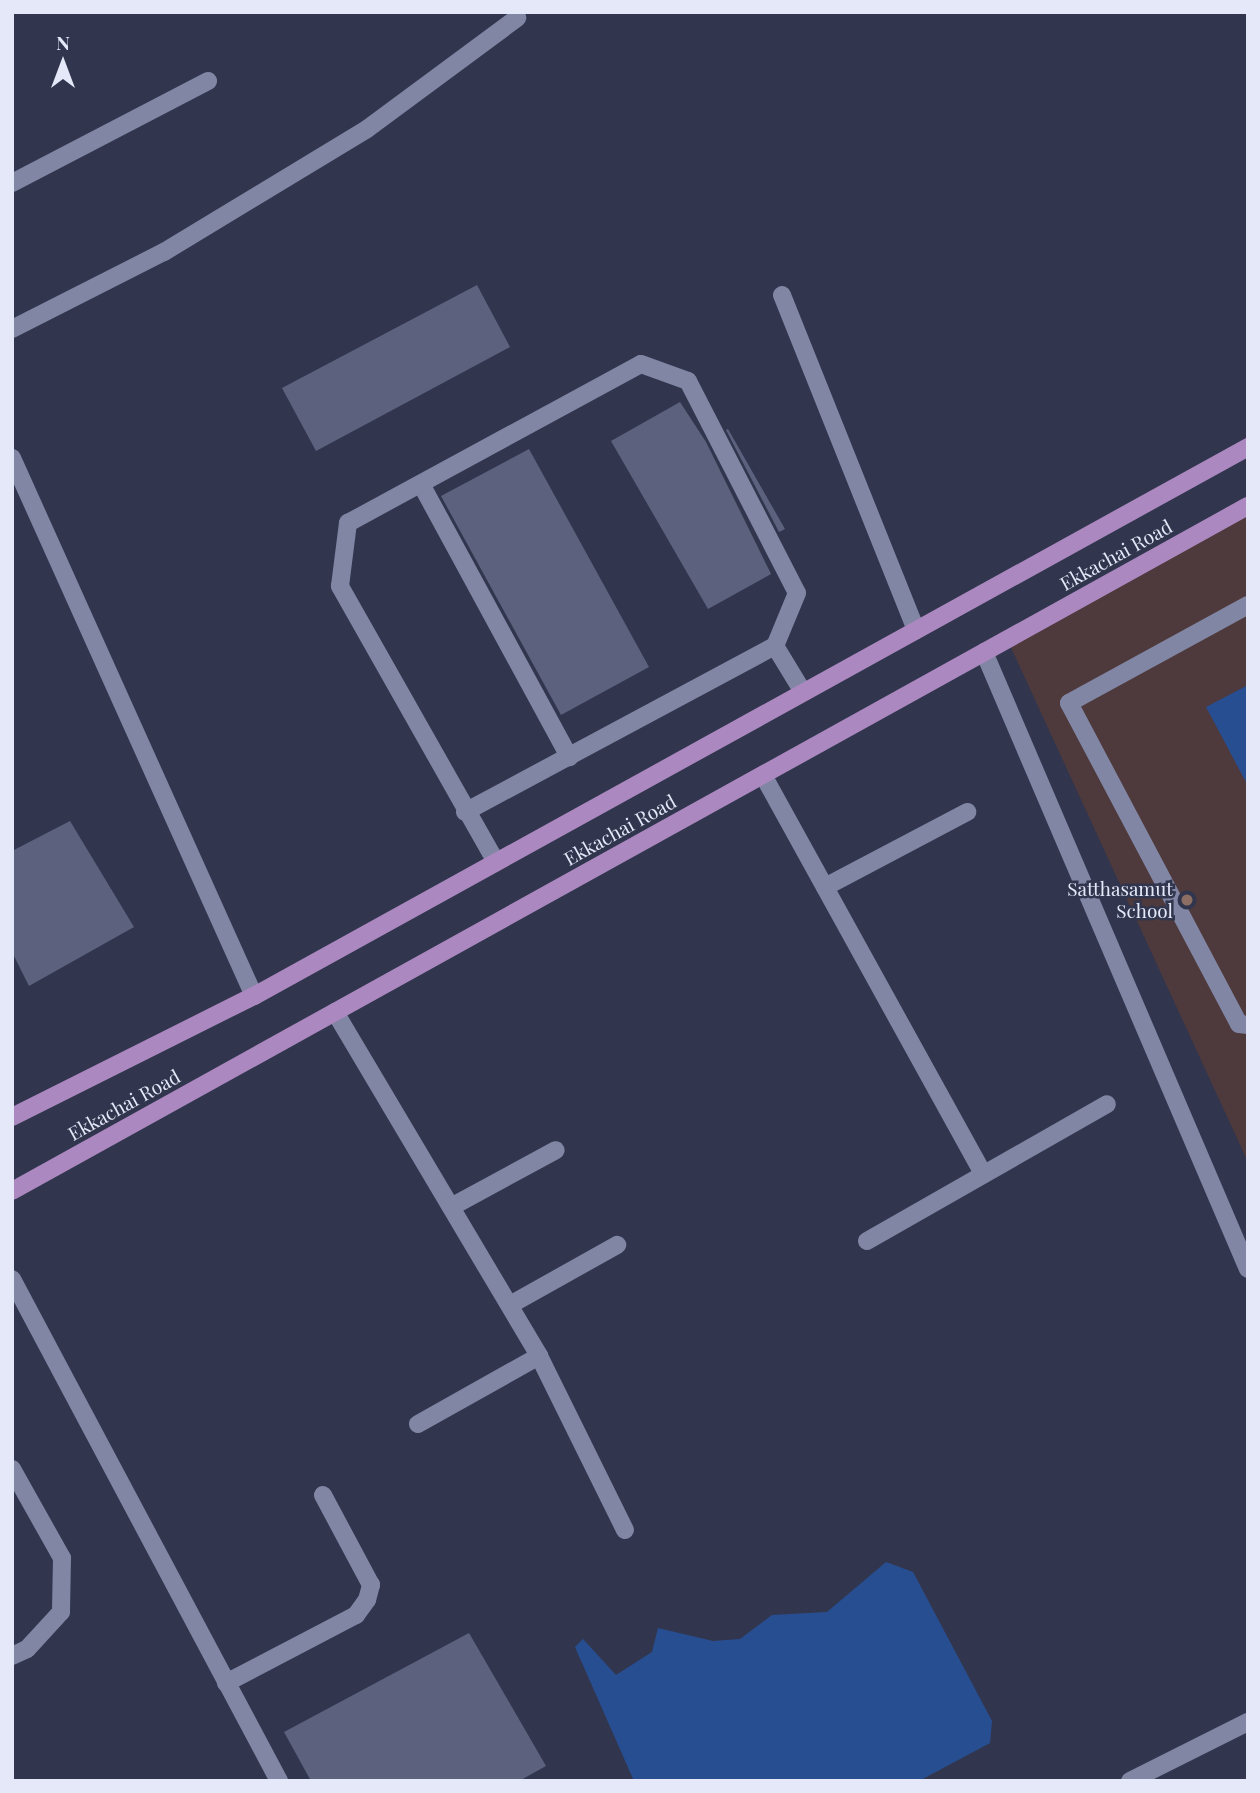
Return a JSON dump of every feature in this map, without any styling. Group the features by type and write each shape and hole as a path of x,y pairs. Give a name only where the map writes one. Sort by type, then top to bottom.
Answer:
{"main road":[{"name":"Ekkachai Road","path":"12,1118 254,996 707,742 1248,447"},
{"name":"Ekkachai Road","path":"12,1191 1248,506"}],"street":[{"path":"12,329 164,252 367,129 517,18"},
{"path":"12,183 208,81"},
{"path":"782,295 915,630"},
{"path":"465,812 775,646 797,593 688,381 641,364 348,523 340,586 465,812 496,862"},
{"path":"13,464 254,996"},
{"path":"421,484 569,757"},
{"path":"1248,605 1069,703 1239,1024 1248,1025"},
{"path":"775,646 803,691"},
{"path":"984,652 1248,1269"},
{"path":"763,775 982,1174"},
{"path":"825,887 967,812"},
{"path":"335,1012 539,1356 625,1531"},
{"path":"867,1241 1107,1104"},
{"path":"451,1207 556,1150"},
{"path":"510,1305 617,1245"},
{"path":"12,1279 279,1781"},
{"path":"418,1424 539,1356"},
{"path":"12,1469 62,1558 61,1612 27,1649 12,1656"},
{"path":"226,1683 356,1615 367,1600 371,1586 323,1495"},
{"path":"1130,1781 1248,1722"}],"shaded area":[{"name":"Satthasamut School","path":"1248,506 1248,1162 1007,639"}],"water":[{"path":"1248,685 1248,786 1206,707"},
{"path":"886,1562 913,1572 992,1721 990,1743 919,1781 634,1781 575,1647 583,1639 616,1675 652,1652 658,1628 713,1641 740,1639 772,1615 827,1612"}],"building":[{"path":"477,285 510,347 316,451 282,388"},
{"path":"680,402 706,442 771,574 708,609 611,441"},
{"path":"728,429 785,529 779,532 726,430"},
{"path":"529,449 649,667 561,715 441,496"},
{"path":"70,821 134,927 29,986 12,952 12,851"},
{"path":"469,1633 546,1766 519,1781 311,1781 284,1732"}],"place":[{"name":"Satthasamut School","path":"1187,900"}]}
